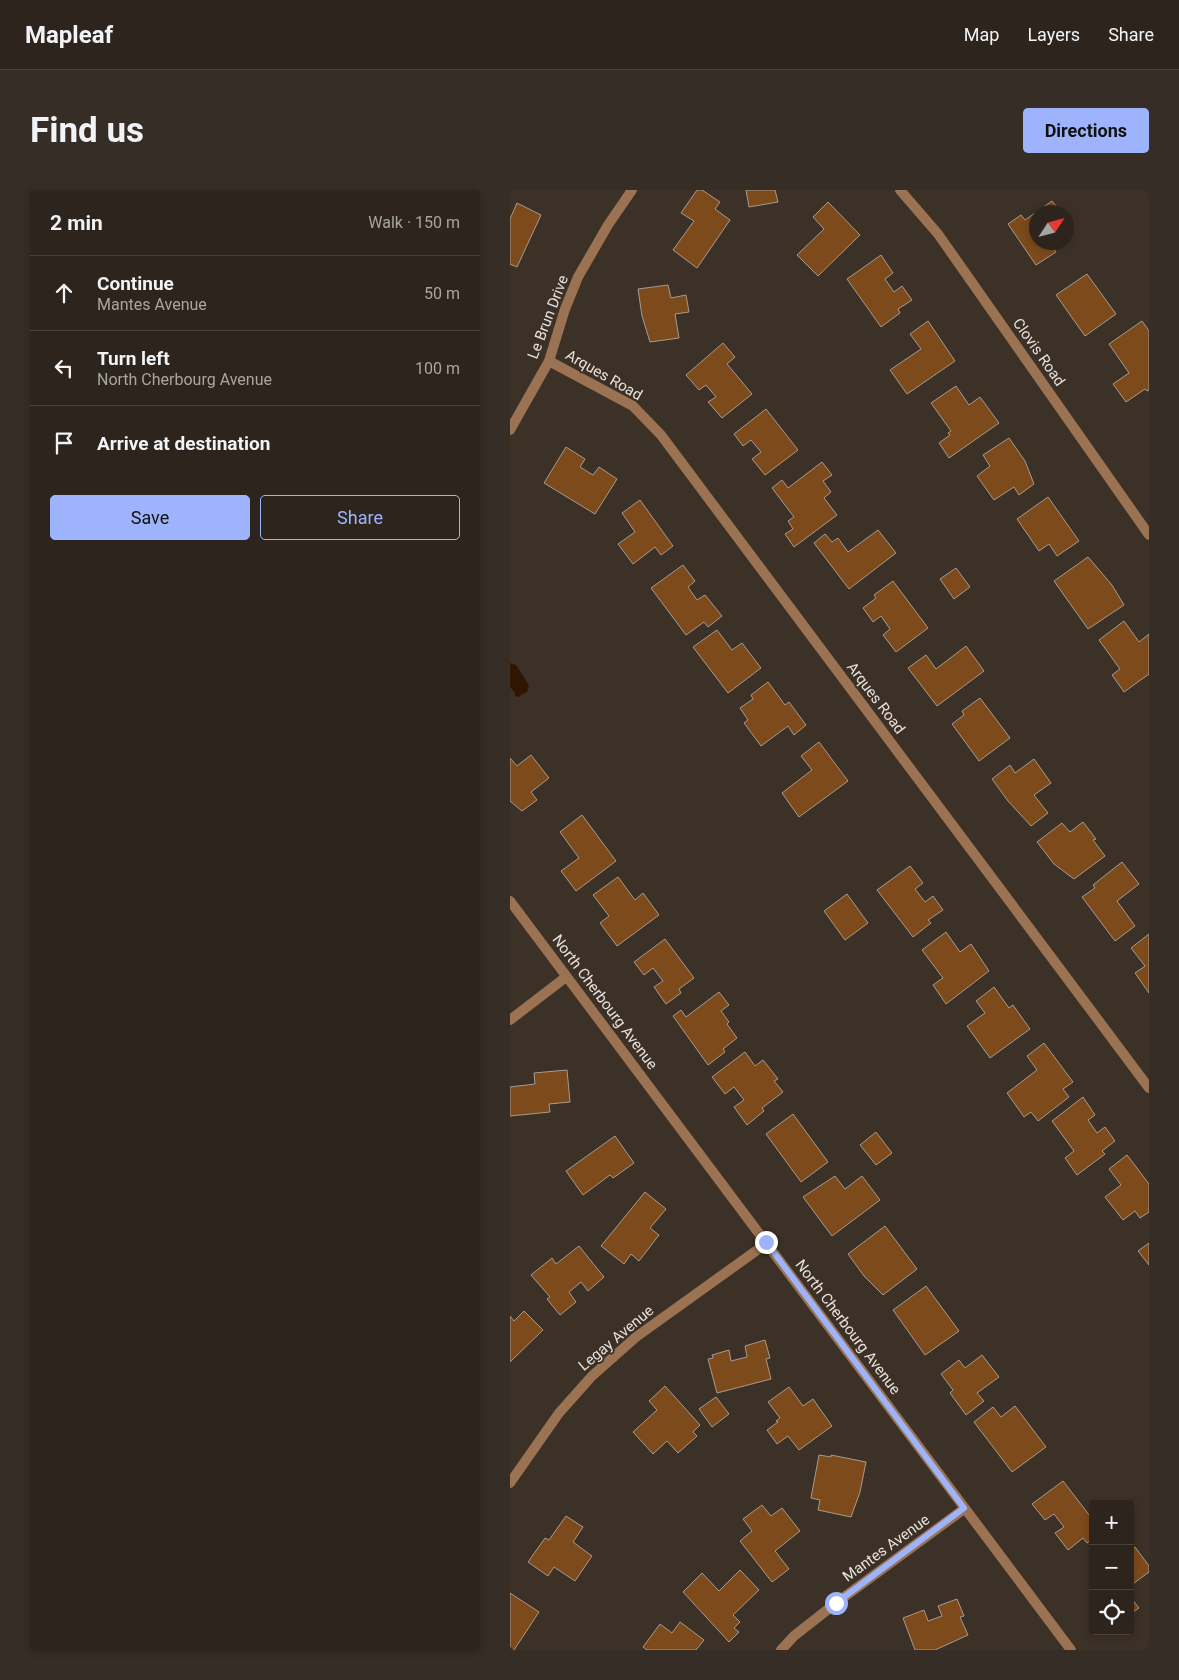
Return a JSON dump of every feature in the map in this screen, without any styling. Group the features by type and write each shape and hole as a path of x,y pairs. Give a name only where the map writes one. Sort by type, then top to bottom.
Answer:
{"street":[{"name":"Le Brun Drive","path":"510,430 549,361 565,309 578,277 608,224 632,190"},
{"name":"Clovis Road","path":"900,190 938,234 1149,535"},
{"name":"Arques Road","path":"549,361 633,406 661,435 1149,1088"},
{"name":"North Cherbourg Avenue","path":"510,901 1071,1650"},
{"path":"510,1020 566,977"},
{"name":"Legay Avenue","path":"510,1483 559,1413 592,1376 636,1337 766,1242"},
{"name":"Mantes Avenue","path":"781,1650 794,1636 836,1603 964,1508"}],"shaded area":[{"path":"510,663 516,665 529,685 527,692 520,697 515,696 510,687"}],"building":[{"path":"697,190 702,190 720,202 715,209 730,220 697,268 673,250 694,221 681,213"},
{"path":"746,190 775,190 778,202 749,207"},
{"path":"1052,201 1055,205 1046,205"},
{"path":"828,202 860,235 818,276 797,255 824,229 813,217"},
{"path":"517,203 541,215 517,267 510,264 510,219"},
{"path":"1021,215 1025,220 1029,217 1029,250 1055,250 1056,252 1036,265 1008,224"},
{"path":"881,255 893,273 885,279 894,292 902,286 912,300 898,309 900,313 881,327 847,279"},
{"path":"1087,274 1116,314 1085,336 1056,295"},
{"path":"668,285 671,298 686,295 689,312 675,314 679,338 650,342 642,316 638,289"},
{"path":"928,321 955,361 907,394 890,370 921,349 910,334"},
{"path":"1142,321 1149,331 1149,390 1145,389 1126,402 1113,384 1129,373 1109,344"},
{"path":"723,343 735,357 727,364 752,394 722,418 708,402 716,397 706,385 699,390 686,375"},
{"path":"956,386 969,405 980,397 999,423 949,458 939,443 950,435 948,433 951,431 931,403"},
{"path":"766,409 798,450 765,475 752,459 761,452 751,440 743,446 734,434"},
{"path":"1009,438 1025,461 1034,484 1019,495 1014,487 994,500 977,476 990,466 983,455"},
{"path":"566,447 585,459 580,467 593,475 599,467 617,479 595,514 544,483"},
{"path":"822,462 832,475 823,481 831,492 824,498 837,515 794,547 785,534 793,529 788,521 794,517 772,488 782,480 788,488"},
{"path":"1048,497 1079,541 1057,556 1049,544 1039,551 1017,519"},
{"path":"640,500 673,546 661,555 655,547 633,564 618,544 635,532 622,513"},
{"path":"878,530 896,553 849,589 814,543 825,534 832,542 838,538 848,552"},
{"path":"1088,557 1112,585 1124,605 1088,629 1054,581"},
{"path":"683,565 695,581 688,587 697,600 705,595 722,616 708,627 704,622 686,635 651,588"},
{"path":"956,568 970,587 954,599 940,579"},
{"path":"893,581 928,628 896,652 883,635 890,629 881,616 873,622 863,608 876,598 874,595"},
{"path":"1124,621 1139,642 1149,634 1149,674 1124,692 1112,675 1120,669 1099,640"},
{"path":"717,630 732,650 742,643 761,668 728,693 693,647"},
{"path":"966,646 984,671 937,706 908,668 926,655 936,669"},
{"path":"768,682 785,705 789,702 806,725 794,735 788,726 761,746 744,723 748,720 740,708 753,699 751,695"},
{"path":"980,698 1010,738 979,761 952,724 964,715 962,711"},
{"path":"819,742 848,781 799,817 782,793 812,770 801,756"},
{"path":"531,755 549,778 531,792 537,800 522,811 510,801 510,758 517,766"},
{"path":"1034,759 1051,783 1034,795 1048,813 1031,826 1008,801 992,779 1010,765 1015,773"},
{"path":"582,815 616,861 576,891 561,871 579,858 560,832"},
{"path":"1083,822 1096,839 1093,840 1105,856 1074,879 1054,864 1037,842 1062,823 1070,832"},
{"path":"1122,862 1139,884 1117,901 1135,926 1115,941 1082,897 1095,888 1093,885"},
{"path":"910,866 923,883 915,889 925,902 933,896 943,910 928,920 931,923 913,937 877,890"},
{"path":"618,877 635,900 643,893 659,915 617,946 600,923 609,916 593,895"},
{"path":"847,894 868,923 845,940 824,911"},
{"path":"946,932 960,952 971,944 989,971 946,1004 933,985 943,978 922,950"},
{"path":"1149,934 1149,993 1135,973 1145,966 1131,948"},
{"path":"665,939 694,978 679,989 681,993 666,1004 654,987 663,981 653,968 644,975 634,962"},
{"path":"994,987 1009,1008 1013,1005 1030,1029 990,1058 967,1026 985,1013 976,1001"},
{"path":"719,992 729,1005 721,1011 737,1038 723,1049 725,1052 708,1065 673,1016 681,1010 686,1017"},
{"path":"1044,1043 1073,1082 1063,1089 1069,1097 1038,1121 1031,1112 1024,1117 1007,1093 1037,1070 1027,1056"},
{"path":"745,1052 755,1066 763,1060 778,1079 774,1081 783,1092 762,1108 764,1111 747,1125 734,1107 744,1100 734,1087 725,1094 712,1077"},
{"path":"567,1070 570,1102 549,1104 550,1112 510,1116 510,1087 535,1084 534,1073"},
{"path":"1083,1097 1095,1115 1088,1120 1097,1133 1105,1127 1115,1141 1102,1151 1105,1154 1077,1175 1065,1158 1074,1151 1052,1121"},
{"path":"793,1114 828,1162 801,1182 766,1134"},
{"path":"876,1132 892,1153 876,1165 860,1145"},
{"path":"615,1136 634,1163 613,1178 610,1175 583,1195 566,1171"},
{"path":"1127,1155 1149,1184 1149,1212 1140,1218 1135,1211 1123,1220 1105,1197 1121,1185 1109,1169"},
{"path":"835,1176 845,1189 862,1176 880,1200 832,1236 803,1197"},
{"path":"645,1192 666,1209 650,1228 659,1235 639,1261 631,1254 624,1264 601,1246"},
{"path":"885,1226 917,1269 883,1295 864,1276 848,1254"},
{"path":"1149,1243 1149,1265 1138,1251"},
{"path":"579,1246 604,1277 588,1291 581,1282 569,1292 576,1302 560,1315 547,1299 550,1297 531,1275 552,1258 556,1264"},
{"path":"926,1286 959,1331 925,1355 893,1310"},
{"path":"524,1311 543,1330 510,1362 510,1316 514,1321"},
{"path":"765,1340 770,1358 766,1359 771,1379 717,1393 708,1359 713,1358 712,1355 729,1350 731,1361 747,1357 745,1346"},
{"path":"982,1355 999,1377 977,1393 984,1401 966,1415 950,1393 953,1390 941,1374 959,1360 965,1368"},
{"path":"665,1386 700,1425 693,1432 697,1436 678,1453 667,1441 653,1454 633,1432 657,1410 649,1401"},
{"path":"789,1387 803,1406 813,1399 832,1426 799,1450 788,1436 777,1444 767,1430 778,1422 776,1421 780,1418 768,1402"},
{"path":"716,1397 729,1414 712,1427 699,1409"},
{"path":"1015,1406 1046,1447 1012,1472 974,1422 993,1407 1001,1417"},
{"path":"819,1455 831,1457 831,1455 866,1462 860,1492 851,1517 818,1510 820,1500 811,1498"},
{"path":"1063,1481 1089,1515 1089,1542 1087,1543 1083,1538 1068,1550 1055,1533 1064,1527 1054,1514 1045,1520 1032,1504"},
{"path":"762,1505 771,1516 782,1508 800,1531 775,1551 789,1569 772,1582 740,1541 752,1531 743,1519"},
{"path":"566,1516 583,1527 573,1542 592,1556 575,1581 554,1567 548,1576 528,1562 545,1538 549,1540"},
{"path":"1134,1548 1149,1566 1149,1572 1134,1583"},
{"path":"740,1570 759,1590 733,1615 740,1622 734,1628 739,1632 729,1642 683,1592 702,1573 719,1591"},
{"path":"510,1593 539,1612 514,1650 510,1650"},
{"path":"957,1599 964,1616 960,1617 968,1635 935,1650 915,1650 903,1618 924,1610 928,1621 942,1616 938,1606"},
{"path":"1134,1602 1139,1608 1134,1611"},
{"path":"680,1622 704,1640 696,1650 647,1650 643,1647 660,1624 672,1633"}],"route":[{"path":"766,1242 964,1508 836,1603"}]}
